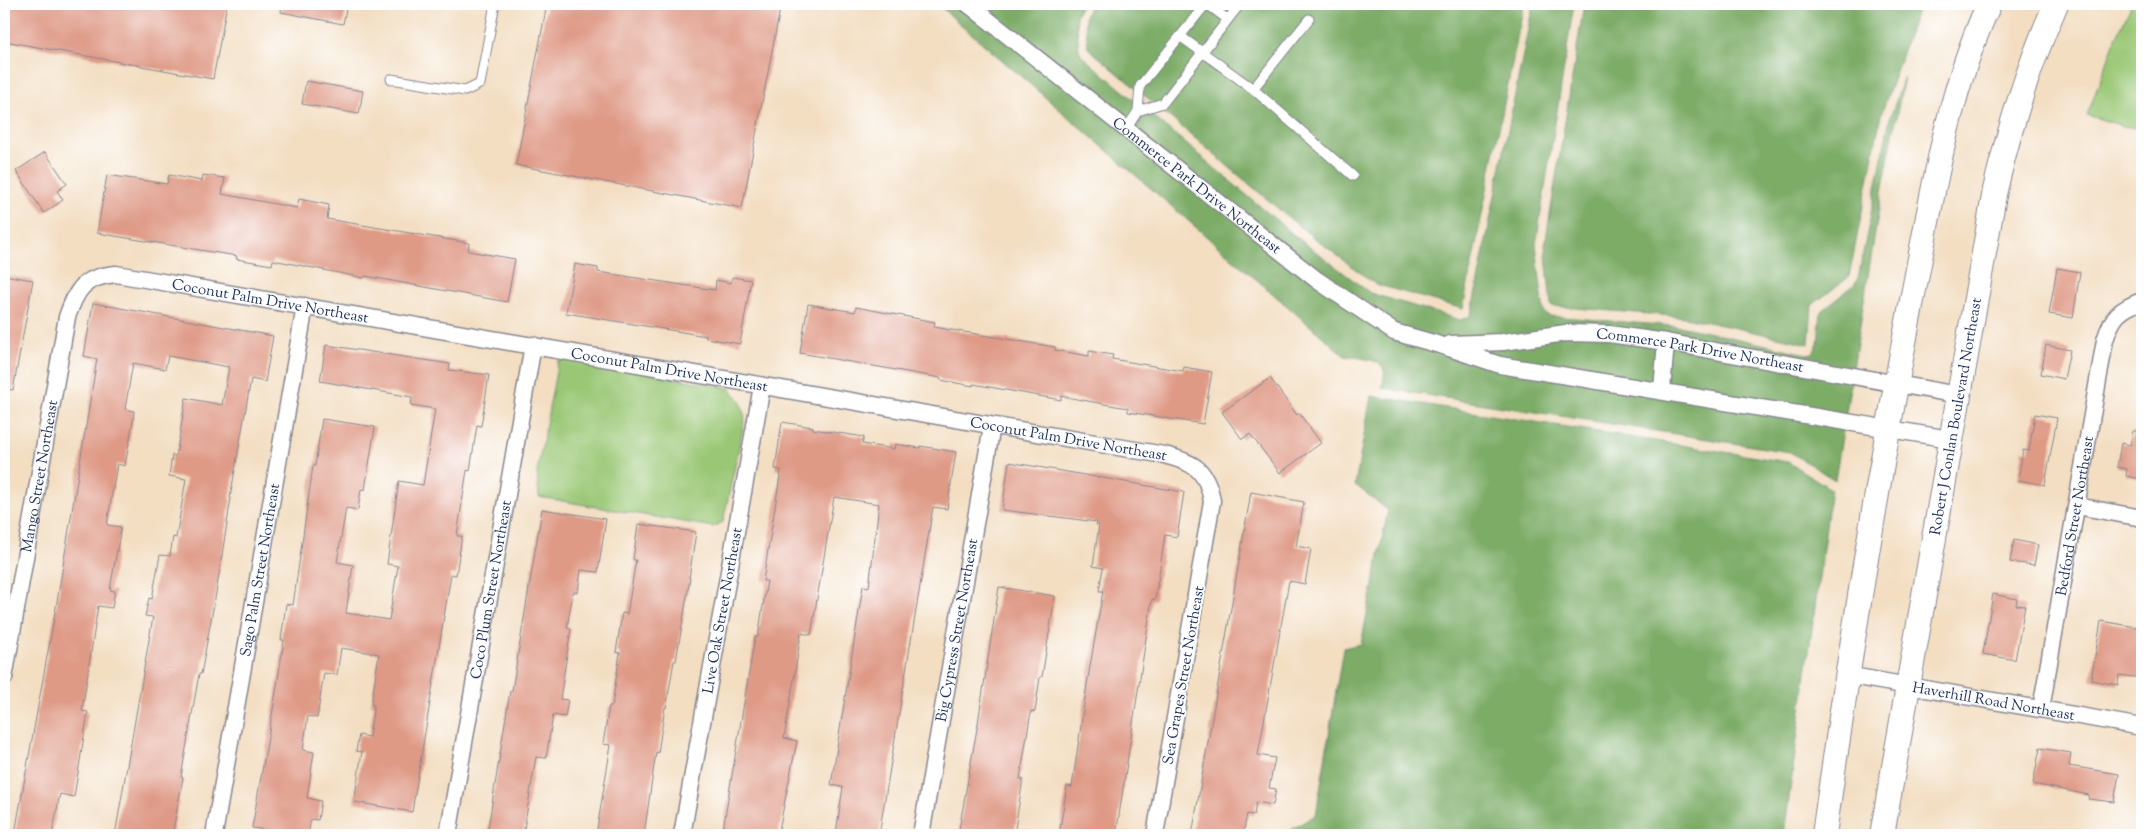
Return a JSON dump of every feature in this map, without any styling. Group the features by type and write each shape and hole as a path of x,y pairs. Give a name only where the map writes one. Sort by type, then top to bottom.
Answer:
{"main road":[{"path":"1824,835 1846,676 1888,429 1948,117 1978,28 1989,4"},
{"name":"Robert J Conlan Boulevard Northeast","path":"1882,835 1994,190 2010,126 2038,43 2056,4"}],"street":[{"name":"Commerce Park Drive Northeast","path":"968,4 1325,285 1394,332 1500,365 1662,390 1950,439"},
{"name":"Coconut Palm Drive Northeast","path":"88,280 99,275 116,274 1164,455 1186,460 1196,466 1209,485 1212,501 1210,515"},
{"name":"Mango Street Northeast","path":"4,678 67,317 78,291 88,280"},
{"name":"Bedford Street Northeast","path":"2041,709 2105,340 2111,324 2119,312 2142,301"},
{"name":"Sago Palm Street Northeast","path":"214,835 305,306"},
{"name":"Commerce Park Drive Northeast","path":"1440,345 1503,342 1566,333 1609,334 1666,342 1958,395"},
{"path":"1662,390 1666,342"},
{"name":"Coco Plum Street Northeast","path":"448,835 533,345"},
{"name":"Live Oak Street Northeast","path":"682,835 762,386"},
{"name":"Big Cypress Street Northeast","path":"921,835 992,426"},
{"path":"2077,506 2142,518"},
{"name":"Sea Grapes Street Northeast","path":"1155,835 1210,515"},
{"name":"Haverhill Road Northeast","path":"1846,676 2142,727"}],"lane":[{"path":"391,79 465,91 480,84 495,4"},
{"path":"1126,129 1138,111 1140,86 1207,4 1227,19"},
{"path":"1138,111 1163,104 1240,4"},
{"path":"1253,89 1309,19"},
{"path":"1180,36 1202,54 1253,89 1353,176"}],"green space":[{"path":"937,4 1081,4 1076,16 1079,50 1083,57 1294,235 1370,293 1460,320 1469,317 1472,311 1533,4 1574,4 1536,244 1544,313 1550,316 1684,327 1807,354 1813,353 1818,344 1821,311 1854,285 1858,278 1890,118 1904,77 1880,202 1835,480 1790,452 1382,388 1384,371 1379,363 1368,359 1345,356"},
{"path":"1090,4 1524,4 1463,309 1375,284 1300,227 1088,48 1085,17"},
{"path":"1584,4 1919,4 1881,115 1849,277 1812,305 1809,344 1685,317 1551,306 1545,245"},
{"path":"2132,4 2142,4 2142,129 2123,126 2087,115 2116,38"},
{"path":"571,359 729,388 740,400 745,418 723,522 713,527 539,497 537,472 558,361"},
{"path":"1371,396 1788,462 1831,489 1784,835 1292,835 1293,828 1316,815 1343,648 1361,644 1388,510 1355,485"}],"building":[{"path":"4,4 227,4 213,79 4,41"},
{"path":"282,4 347,4 343,24 281,12"},
{"path":"547,4 781,4 742,208 516,165"},
{"path":"306,81 363,91 359,114 302,104"},
{"path":"45,152 67,184 57,191 63,200 44,213 16,171"},
{"path":"107,175 167,184 169,175 202,181 203,175 225,178 222,194 297,208 299,199 329,205 327,219 469,243 468,251 515,259 507,302 365,276 364,278 273,260 272,265 236,259 237,256 97,233"},
{"path":"575,264 598,268 598,272 715,290 716,280 731,283 732,277 751,280 740,344 706,338 706,336 566,313"},
{"path":"2057,268 2080,272 2073,318 2049,314"},
{"path":"4,275 33,280 13,390 4,389"},
{"path":"93,303 273,336 265,382 251,379 230,498 216,593 201,674 199,674 172,835 115,835 153,617 145,616 149,598 152,599 160,555 170,556 173,537 176,538 186,479 169,476 172,455 176,456 186,398 222,405 229,367 168,356 165,369 133,363 125,409 134,411 133,421 125,466 117,464 107,525 121,527 110,590 115,591 112,608 98,606 82,711 88,712 74,797 60,794 52,835 15,833 58,596 97,359 84,356"},
{"path":"808,304 855,312 856,307 935,322 934,327 1055,347 1055,350 1089,356 1089,351 1113,355 1112,359 1183,371 1184,367 1212,372 1203,424 1128,412 1128,408 1061,396 1061,400 973,384 973,386 940,380 941,378 800,353"},
{"path":"326,345 450,364 449,370 489,375 481,426 477,425 470,471 467,470 457,536 462,536 456,575 451,574 412,812 354,802 362,752 356,751 359,735 369,737 374,705 371,705 379,654 341,648 337,675 324,673 317,718 308,716 303,750 314,752 307,798 321,801 318,820 311,819 308,835 300,835 252,828 284,640 281,640 286,604 293,605 313,466 315,466 322,419 375,427 365,490 361,489 358,510 346,508 337,562 353,565 346,613 389,620 398,566 387,564 399,481 423,485 435,409 411,405 412,397 320,381"},
{"path":"2046,345 2070,350 2064,379 2041,374"},
{"path":"1270,378 1297,415 1299,413 1321,443 1280,473 1250,434 1242,439 1222,412"},
{"path":"2035,414 2057,418 2045,485 2018,480 2023,450 2029,451"},
{"path":"782,422 864,437 862,444 894,449 895,444 920,448 920,446 956,452 947,509 933,507 879,835 836,833 843,787 831,785 863,586 869,587 879,504 834,497 811,635 801,633 784,738 797,741 778,835 722,835 755,637 758,637 767,581 763,581 781,470 775,469"},
{"path":"2133,431 2142,431 2142,479 2126,476 2127,469 2117,467 2121,443 2130,445"},
{"path":"1009,462 1184,492 1177,537 1165,535 1155,600 1152,599 1116,835 1059,835 1067,786 1072,787 1103,591 1099,591 1103,568 1093,566 1099,525 1096,525 1097,522 1002,510"},
{"path":"1251,492 1304,502 1296,546 1311,549 1305,584 1289,581 1258,755 1275,758 1269,788 1276,789 1273,805 1256,802 1254,815 1247,814 1243,835 1192,835"},
{"path":"542,509 606,519 598,572 581,570 578,592 573,592 567,628 571,629 560,699 568,700 565,717 553,715 546,758 536,757 523,835 487,835 510,691 512,691"},
{"path":"638,524 696,532 690,578 658,753 656,752 644,835 596,835 611,745 603,744 609,706 612,706 620,653 616,652 622,613 627,614 636,560 633,560"},
{"path":"2014,540 2038,545 2034,565 2010,562"},
{"path":"999,587 1055,596 1042,677 1040,677 1035,712 1031,711 1020,779 1023,779 1014,835 958,835 978,723"},
{"path":"1993,594 2017,599 2016,605 2025,606 2015,660 1983,654"},
{"path":"2101,621 2142,628 2142,678 2119,675 2118,685 2091,680"},
{"path":"2040,748 2071,753 2069,766 2119,774 2114,802 2088,799 2089,795 2033,784"}]}
